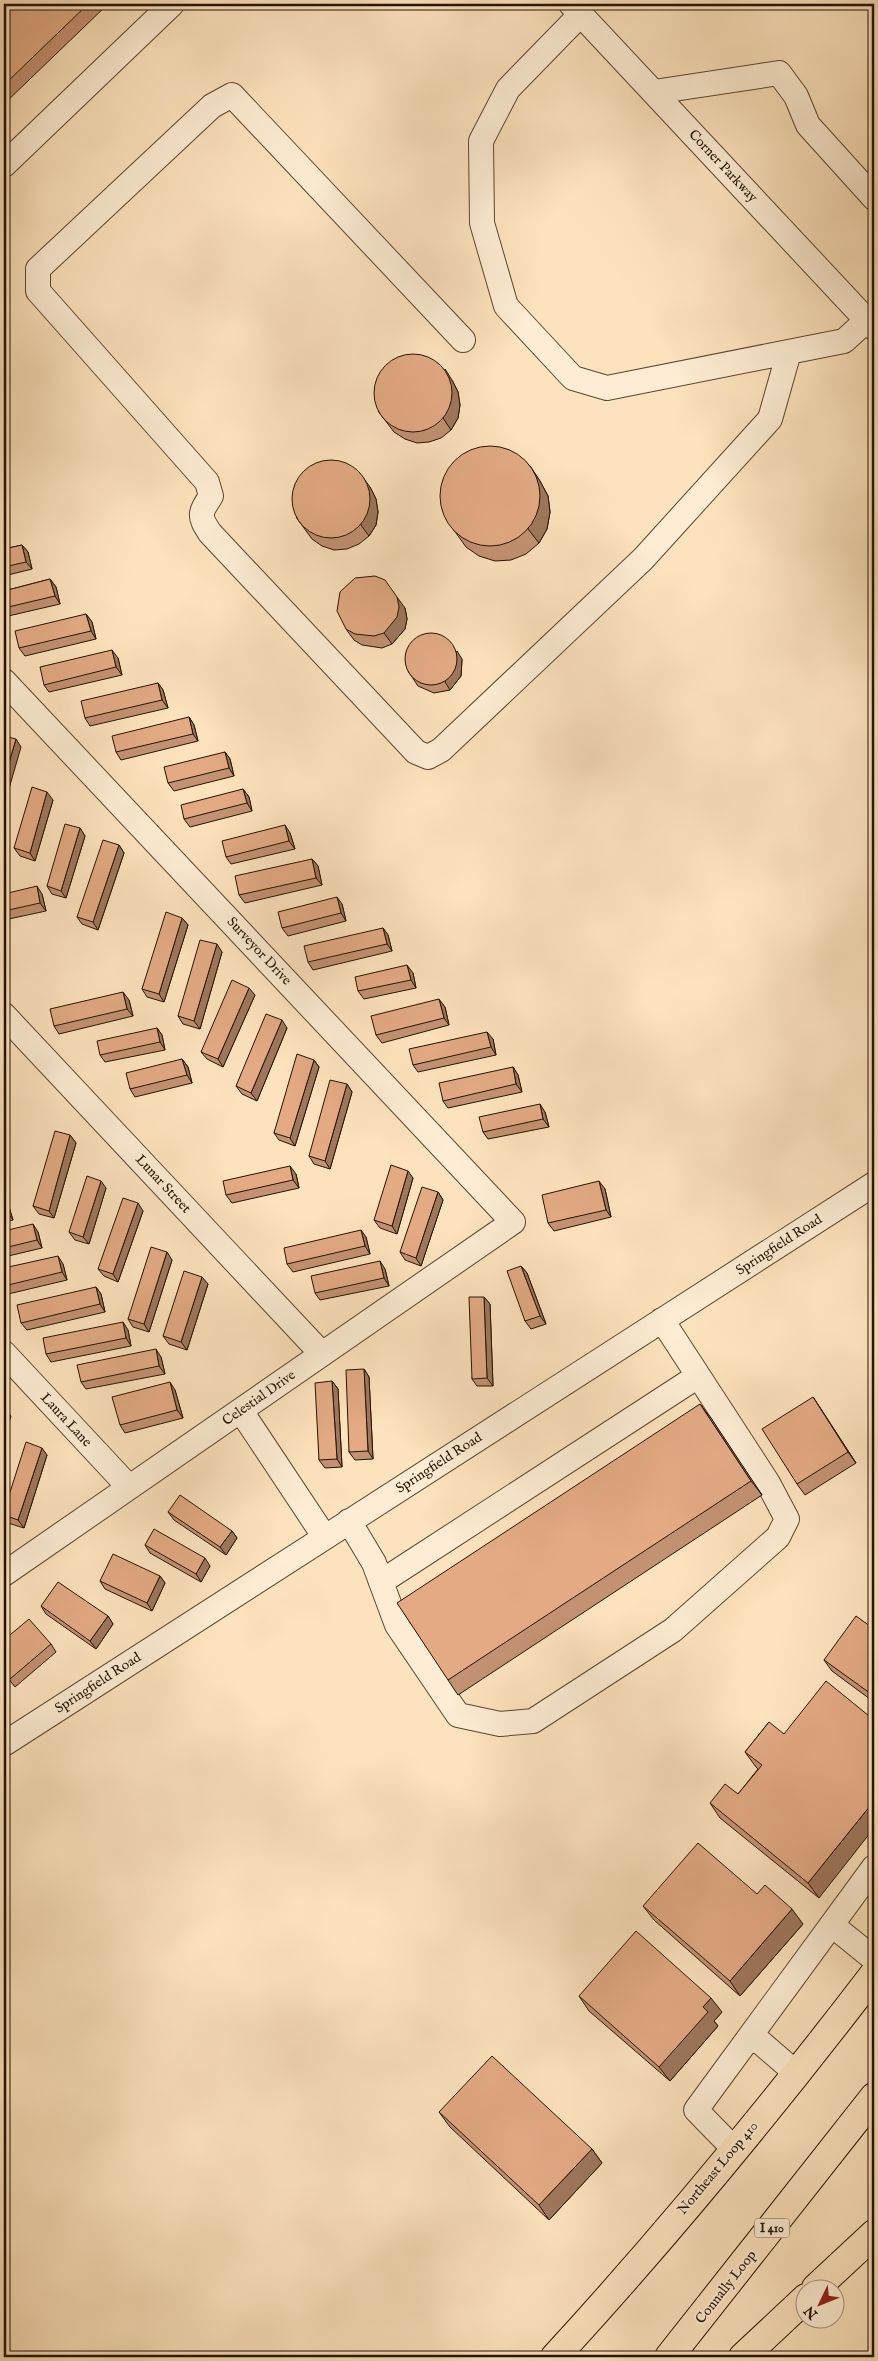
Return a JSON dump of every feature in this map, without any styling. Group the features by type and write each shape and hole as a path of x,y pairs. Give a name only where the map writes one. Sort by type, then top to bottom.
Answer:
{"main road":[{"name":"Northeast Loop 410","path":"555,2357 734,2149 874,1974"},
{"name":"Connally Loop","path":"669,2357 874,2097"},
{"path":"827,2278 874,2234"},
{"path":"743,2357 796,2307"}],"street":[{"path":"4,165 172,4"},
{"path":"576,9 508,89 481,141 482,223 506,306 573,378 607,388 844,341 871,324"},
{"name":"Corner Parkway","path":"576,9 871,324"},
{"path":"654,92 779,72 796,96 808,125 874,198"},
{"path":"463,340 232,95 212,106 38,270 38,291 207,482 210,496 202,510 201,520 210,533 416,752 428,757 440,750 643,559 770,420 789,352"},
{"name":"Surveyor Drive","path":"4,681 513,1222"},
{"name":"Lunar Street","path":"4,1015 322,1354"},
{"name":"Springfield Road","path":"4,1744 324,1536 874,1184"},
{"name":"Celestial Drive","path":"4,1574 513,1222"},
{"path":"349,1520 374,1563 397,1625 458,1716 500,1724 533,1721 673,1630 778,1537 787,1519 768,1483 662,1320"},
{"name":"Laura Lane","path":"4,1353 129,1487"},
{"path":"381,1582 698,1376"},
{"path":"241,1411 324,1536"},
{"path":"734,2149 696,2110 874,1867"},
{"path":"832,1925 874,1959"},
{"path":"752,2034 796,2073"}],"building":[{"path":"4,4 88,4 4,85"},
{"path":"413,354 428,357 441,365 449,378 452,393 449,408 441,421 428,429 413,432 398,429 385,421 377,408 374,393 377,378 385,365 398,357"},
{"path":"490,446 509,450 525,461 536,477 540,496 536,515 525,531 509,542 490,546 471,542 455,531 444,515 440,496 444,477 455,461 471,450"},
{"path":"331,460 346,463 359,471 367,484 370,499 367,514 359,527 346,535 331,538 316,535 303,527 295,514 292,499 295,484 303,471 316,463"},
{"path":"22,545 26,562 4,567 4,549"},
{"path":"375,576 385,580 397,597 399,607 397,617 384,633 374,636 355,634 346,629 337,611 340,592 355,578"},
{"path":"50,579 55,596 4,608 4,591"},
{"path":"86,614 91,631 19,648 15,631"},
{"path":"431,633 445,637 453,645 457,659 453,673 445,681 431,685 417,681 409,673 405,659 409,645 417,637"},
{"path":"112,650 116,667 44,685 40,667"},
{"path":"158,683 162,700 85,718 81,701"},
{"path":"189,717 193,734 116,752 112,736"},
{"path":"4,736 16,739 4,780"},
{"path":"225,752 229,768 168,783 164,767"},
{"path":"32,787 47,792 30,853 14,848"},
{"path":"243,789 247,803 184,819 181,805"},
{"path":"65,824 80,828 61,891 47,886"},
{"path":"285,825 289,841 226,857 222,841"},
{"path":"103,840 119,845 93,922 77,917"},
{"path":"312,859 316,878 239,895 235,876"},
{"path":"37,886 40,903 4,911 4,894"},
{"path":"337,897 341,913 282,928 278,912"},
{"path":"166,912 182,918 159,994 142,989"},
{"path":"383,928 387,944 308,962 304,946"},
{"path":"200,940 217,944 194,1021 178,1016"},
{"path":"407,965 411,980 358,991 355,977"},
{"path":"232,980 249,988 218,1059 201,1052"},
{"path":"123,992 127,1009 54,1026 50,1009"},
{"path":"439,999 444,1018 376,1035 371,1016"},
{"path":"266,1014 282,1020 251,1093 236,1086"},
{"path":"157,1028 160,1042 100,1055 97,1041"},
{"path":"487,1032 491,1047 413,1065 409,1049"},
{"path":"297,1054 314,1060 290,1138 274,1133"},
{"path":"182,1059 187,1075 130,1089 126,1073"},
{"path":"513,1067 516,1084 443,1101 439,1083"},
{"path":"330,1080 347,1084 325,1161 309,1156"},
{"path":"540,1104 543,1119 483,1132 479,1117"},
{"path":"55,1131 70,1135 49,1211 33,1206"},
{"path":"391,1165 408,1171 392,1226 374,1220"},
{"path":"290,1166 293,1180 226,1195 223,1181"},
{"path":"87,1176 101,1181 83,1237 69,1232"},
{"path":"599,1181 606,1210 548,1223 542,1195"},
{"path":"422,1187 438,1192 416,1258 400,1252"},
{"path":"123,1198 138,1203 113,1274 98,1269"},
{"path":"4,1199 7,1212 4,1213"},
{"path":"33,1224 37,1240 4,1248 4,1231"},
{"path":"361,1230 365,1246 287,1264 284,1248"},
{"path":"151,1247 167,1252 144,1324 128,1319"},
{"path":"58,1256 62,1272 4,1286 4,1268"},
{"path":"380,1261 384,1278 315,1293 311,1276"},
{"path":"521,1266 540,1316 525,1321 507,1271"},
{"path":"184,1271 202,1277 181,1342 163,1336"},
{"path":"96,1287 100,1304 21,1323 17,1305"},
{"path":"469,1297 484,1297 487,1378 472,1379"},
{"path":"123,1322 126,1338 46,1354 43,1338"},
{"path":"156,1349 159,1366 81,1382 77,1365"},
{"path":"364,1369 368,1451 349,1452 346,1370"},
{"path":"332,1381 337,1459 319,1460 315,1383"},
{"path":"170,1382 177,1410 120,1425 112,1397"},
{"path":"813,1397 848,1452 797,1484 762,1429"},
{"path":"700,1404 751,1481 448,1680 397,1603"},
{"path":"26,1442 42,1448 18,1520 4,1515 4,1511"},
{"path":"180,1495 232,1531 220,1547 168,1512"},
{"path":"154,1529 205,1558 196,1574 145,1545"},
{"path":"113,1554 160,1576 147,1603 100,1581"},
{"path":"58,1582 108,1616 90,1641 41,1606"},
{"path":"856,1616 874,1629 874,1696 824,1660"},
{"path":"29,1619 51,1644 10,1679 4,1672 4,1640"},
{"path":"826,1681 874,1720 874,1801 808,1883 710,1803 725,1784 738,1794 762,1765 745,1752 769,1722 784,1734"},
{"path":"698,1843 757,1894 765,1885 792,1909 730,1981 643,1906"},
{"path":"636,1931 711,1998 703,2007 708,2012 659,2067 579,1996"},
{"path":"492,2056 592,2149 539,2205 439,2112"}]}
